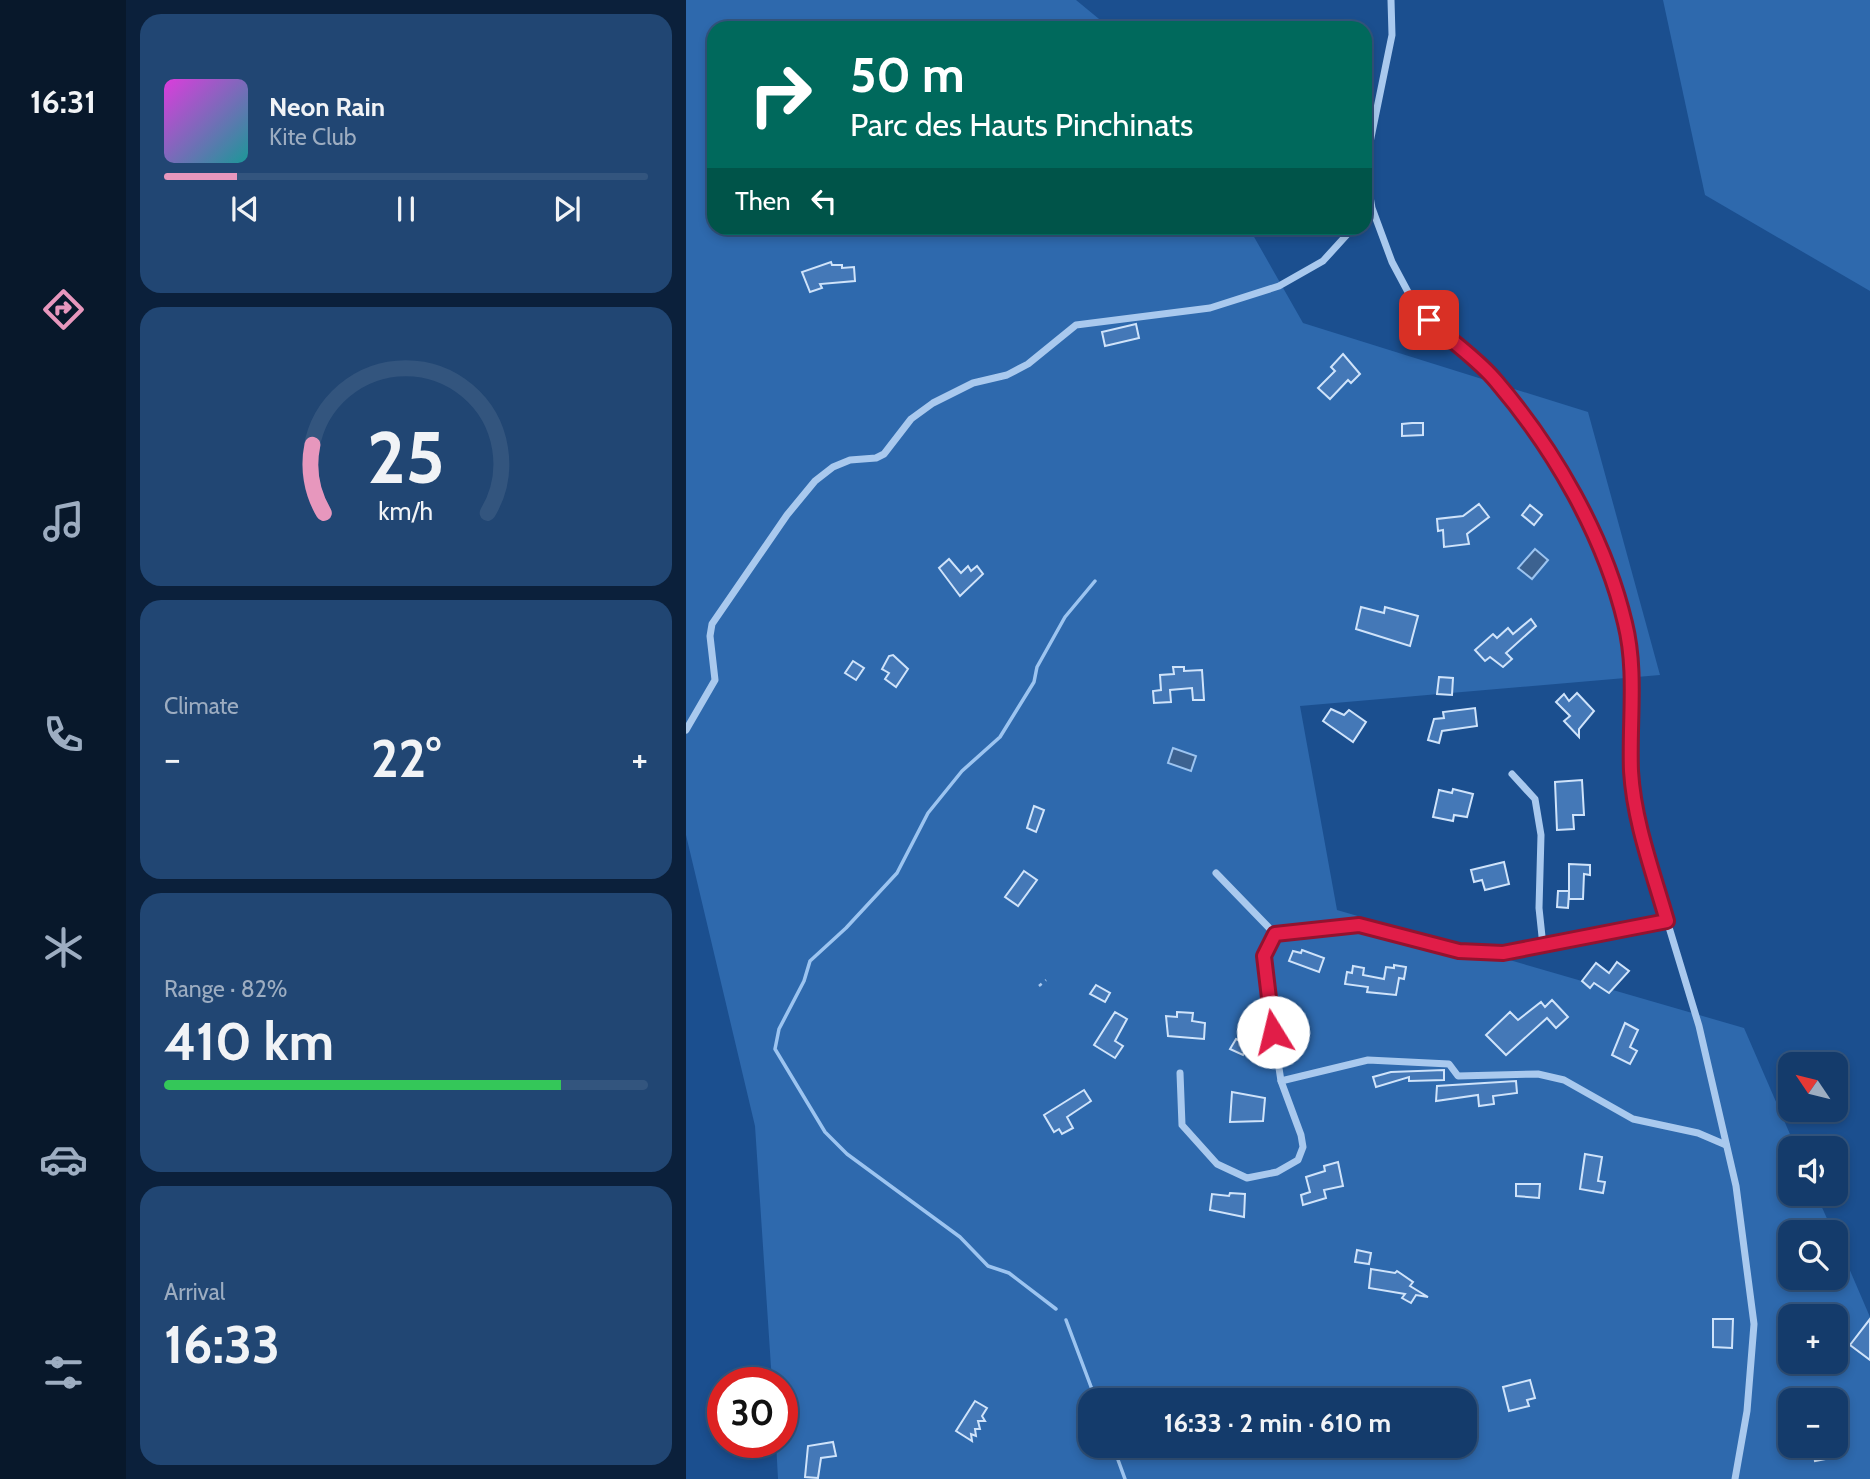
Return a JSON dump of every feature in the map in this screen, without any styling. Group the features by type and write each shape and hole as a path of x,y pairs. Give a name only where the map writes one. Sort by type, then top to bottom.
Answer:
{"street":[{"path":"1372,133 1390,45 1391,0"},
{"path":"1372,208 1392,262 1408,292 1448,339 1495,379 1573,488 1625,622 1631,659 1632,774 1641,835 1699,1026 1736,1186 1754,1324 1746,1411 1735,1479"},
{"path":"686,730 715,680 712,624 787,514 815,481 833,467 850,460 876,458 884,454 911,419 933,403 973,383 1007,375 1028,364 1076,325 1210,309 1244,300 1279,286 1323,261 1347,235"},
{"path":"1512,774 1535,799 1541,835 1539,908 1543,946"},
{"path":"1216,873 1275,934"},
{"path":"1275,934 1359,925 1459,951 1503,953 1667,921"},
{"path":"1180,1073 1182,1125 1217,1164 1247,1178 1277,1172 1298,1160 1303,1147 1280,1080 1264,956 1275,934"},
{"path":"1280,1080 1368,1060 1449,1064 1458,1076 1538,1074 1564,1080 1633,1119 1698,1133 1726,1145"}],"path":[{"path":"1039,986 1046,980"}],"shaded area":[{"path":"686,0 1076,0 1102,21 707,21 707,235 1253,235 1303,323 1588,412 1660,675 1300,706 1337,910 1744,1028 1778,1106 1778,1122 1785,1122 1791,1136 1778,1136 1778,1206 1821,1206 1828,1220 1778,1220 1778,1290 1848,1290 1848,1266 1870,1317 1870,1479 778,1479 777,1458 798,1458 798,1367 771,1367 755,1126 686,835"},
{"path":"1663,0 1870,0 1870,291 1705,195"},
{"path":"1535,549 1548,560 1532,579 1518,568"},
{"path":"1173,748 1196,756 1191,771 1168,763"}],"building":[{"path":"831,262 832,265 842,265 842,268 854,267 855,281 820,284 822,288 810,292 802,272"},
{"path":"1136,324 1139,338 1105,346 1102,332"},
{"path":"1343,354 1360,374 1351,383 1348,380 1330,399 1318,388 1335,371 1331,367"},
{"path":"1423,423 1423,435 1402,436 1402,424"},
{"path":"1479,504 1489,517 1467,534 1469,544 1444,547 1443,530 1438,531 1437,519 1463,516"},
{"path":"1530,505 1542,515 1534,525 1522,515"},
{"path":"949,559 961,573 968,566 971,571 977,566 983,574 960,596 939,568"},
{"path":"1361,607 1384,613 1385,607 1418,616 1410,646 1356,629"},
{"path":"1531,619 1536,626 1506,653 1512,659 1503,667 1490,657 1485,661 1475,650 1493,634 1497,638 1508,628 1513,634"},
{"path":"893,655 908,669 896,687 885,679 889,673 882,669 889,656"},
{"path":"853,661 864,668 856,680 845,673"},
{"path":"1173,667 1184,667 1184,671 1202,670 1204,700 1193,700 1192,688 1170,690 1171,702 1154,703 1153,691 1161,690 1160,675 1174,674"},
{"path":"1439,677 1453,678 1452,695 1437,694"},
{"path":"1577,693 1594,711 1579,729 1579,737 1564,721 1570,716 1556,702 1564,694 1569,701"},
{"path":"1475,708 1477,726 1442,731 1439,743 1428,740 1434,719 1444,718 1443,712"},
{"path":"1331,709 1344,715 1349,710 1366,722 1353,742 1323,721"},
{"path":"1582,780 1584,815 1573,815 1574,829 1557,830 1555,782"},
{"path":"1453,789 1473,794 1467,817 1454,815 1453,821 1433,817 1439,790 1452,793"},
{"path":"1034,806 1044,810 1036,832 1027,828"},
{"path":"1504,862 1509,884 1485,890 1482,880 1474,882 1471,870"},
{"path":"1569,864 1590,865 1590,875 1584,874 1583,899 1569,899 1569,892 1568,908 1557,907 1558,891 1569,891"},
{"path":"1024,871 1037,880 1018,906 1005,897"},
{"path":"1302,950 1324,958 1319,972 1289,961 1293,951 1301,953"},
{"path":"1617,962 1629,971 1609,993 1594,983 1590,988 1582,981 1596,963 1609,973"},
{"path":"1394,965 1406,967 1404,979 1399,978 1396,995 1367,992 1368,987 1345,984 1347,972 1352,973 1353,966 1364,968 1363,975 1384,979 1386,967 1394,968"},
{"path":"1096,985 1110,993 1105,1002 1090,994"},
{"path":"1552,1000 1568,1017 1556,1028 1547,1018 1506,1055 1486,1035 1510,1012 1518,1020 1541,1002 1545,1007"},
{"path":"1115,1012 1127,1019 1115,1041 1123,1046 1115,1058 1094,1045"},
{"path":"1177,1012 1193,1013 1192,1021 1205,1023 1204,1039 1168,1036 1166,1016 1177,1017"},
{"path":"1625,1023 1638,1030 1630,1047 1637,1051 1630,1064 1612,1055"},
{"path":"1236,1039 1248,1045 1243,1055 1230,1049"},
{"path":"1444,1070 1444,1080 1409,1081 1409,1077 1376,1087 1373,1077 1391,1072"},
{"path":"1516,1081 1517,1093 1493,1096 1494,1104 1479,1106 1478,1095 1436,1101 1437,1086"},
{"path":"1084,1090 1091,1101 1067,1117 1073,1128 1062,1134 1059,1129 1054,1132 1044,1115"},
{"path":"1232,1092 1265,1098 1263,1121 1230,1122"},
{"path":"1585,1154 1602,1157 1598,1181 1605,1182 1603,1193 1580,1189"},
{"path":"1338,1162 1343,1186 1324,1190 1326,1198 1303,1205 1301,1195 1310,1192 1306,1177 1325,1171 1324,1166"},
{"path":"1516,1184 1540,1184 1539,1198 1516,1196"},
{"path":"1230,1193 1245,1194 1244,1217 1210,1210 1212,1194 1229,1196"},
{"path":"1357,1250 1371,1253 1369,1264 1355,1262"},
{"path":"1371,1269 1395,1273 1397,1271 1413,1282 1410,1286 1428,1297 1416,1295 1411,1303 1402,1298 1405,1294 1369,1288"},
{"path":"1713,1319 1733,1319 1732,1348 1713,1347"},
{"path":"1870,1319 1870,1360 1850,1345"},
{"path":"1530,1380 1535,1398 1527,1400 1529,1406 1509,1411 1503,1387"},
{"path":"975,1401 987,1408 982,1416 985,1421 978,1421 980,1429 975,1429 976,1436 971,1434 972,1441 956,1431"},
{"path":"833,1442 836,1456 821,1458 818,1478 805,1477 808,1446"}],"waterway":[{"path":"1056,1309 1009,1273 988,1266 960,1237 847,1154 825,1132 775,1049 779,1029 804,981 810,961 846,928 897,873 928,813 962,771 1000,737 1034,682 1037,667 1065,617 1095,581"},
{"path":"1066,1320 1092,1388"},
{"path":"1117,1458 1125,1479"}],"route":[{"path":"1273,1032 1264,956 1275,934 1359,925 1459,951 1503,953 1667,921 1641,835 1632,774 1631,659 1625,622 1607,570 1573,488 1556,462 1495,379 1429,320"}]}
